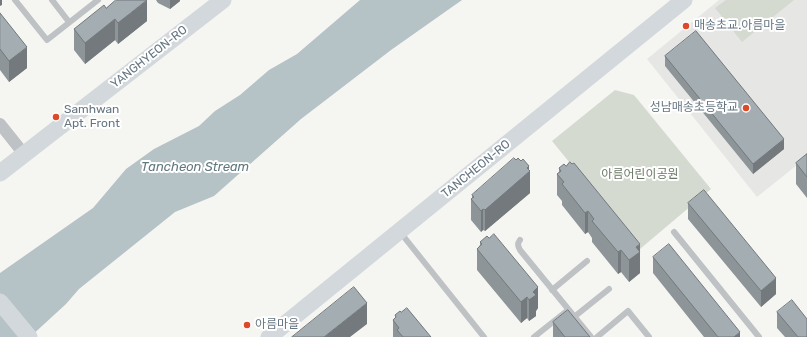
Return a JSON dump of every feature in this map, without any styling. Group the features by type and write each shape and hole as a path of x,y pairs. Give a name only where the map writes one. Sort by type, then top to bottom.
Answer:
{"main road":[{"name":"YANGHYEON-RO","path":"0,173 223,0"},
{"name":"TANCHEON-RO","path":"269,337 684,0"},
{"path":"0,302 29,337"}],"street":[{"path":"0,124 24,154"}],"lane":[{"path":"15,0 47,40 96,1"},
{"path":"52,0 69,22"},
{"path":"399,231 484,337"},
{"path":"674,232 759,337"},
{"path":"520,240 518,247 591,337"},
{"path":"552,290 587,261"},
{"path":"574,317 609,289"},
{"path":"534,337 568,310"},
{"path":"597,337 628,311 649,337"}],"shaded area":[{"name":"성남매송초등학교","path":"719,0 807,0 807,157 757,197 647,59"}],"green space":[{"path":"726,0 794,0 742,42 715,8"},
{"name":"아름어린이공원","path":"615,90 634,95 711,189 640,249 552,141"}],"water":[{"name":"Tancheon Stream","path":"360,0 462,0 391,50 301,119 214,196 175,212 79,289 66,304 30,337 0,337 0,273 93,208 126,169 154,149 199,126 215,111 240,95 269,70 297,54"}],"building":[{"path":"116,0 147,0 118,23 115,19 85,43 74,29 104,5 106,8"},
{"path":"0,13 27,47 9,61 0,49"},
{"path":"696,31 784,139 753,164 665,56"},
{"path":"807,154 807,177 796,163"},
{"path":"514,158 516,160 518,158 521,161 523,159 529,166 527,168 530,171 485,210 483,209 481,211 471,199 474,197 472,195"},
{"path":"570,162 572,164 574,163 640,244 636,247 640,252 629,260 621,250 618,252 592,221 594,219 588,211 585,213 562,184 564,182 557,174 561,171 559,168 564,164 566,166"},
{"path":"704,190 776,278 761,291 688,203"},
{"path":"494,234 538,287 533,292 536,295 529,300 527,297 521,302 477,249 482,244 480,242 487,236 489,238"},
{"path":"669,244 740,332 734,337 718,337 653,257"},
{"path":"354,287 367,303 324,337 292,337"},
{"path":"792,300 807,319 807,337 798,337 777,312"},
{"path":"407,308 431,337 403,337 397,330 399,328 393,320 396,317 395,315"},
{"path":"568,310 590,337 565,337 553,322"}],"place":[{"name":"매송초교.아름마을","path":"686,26"},
{"name":"성남매송초등학교","path":"746,108"},
{"name":"Samhwan Apt. Front","path":"56,117"},
{"name":"아름마을","path":"247,325"}]}
